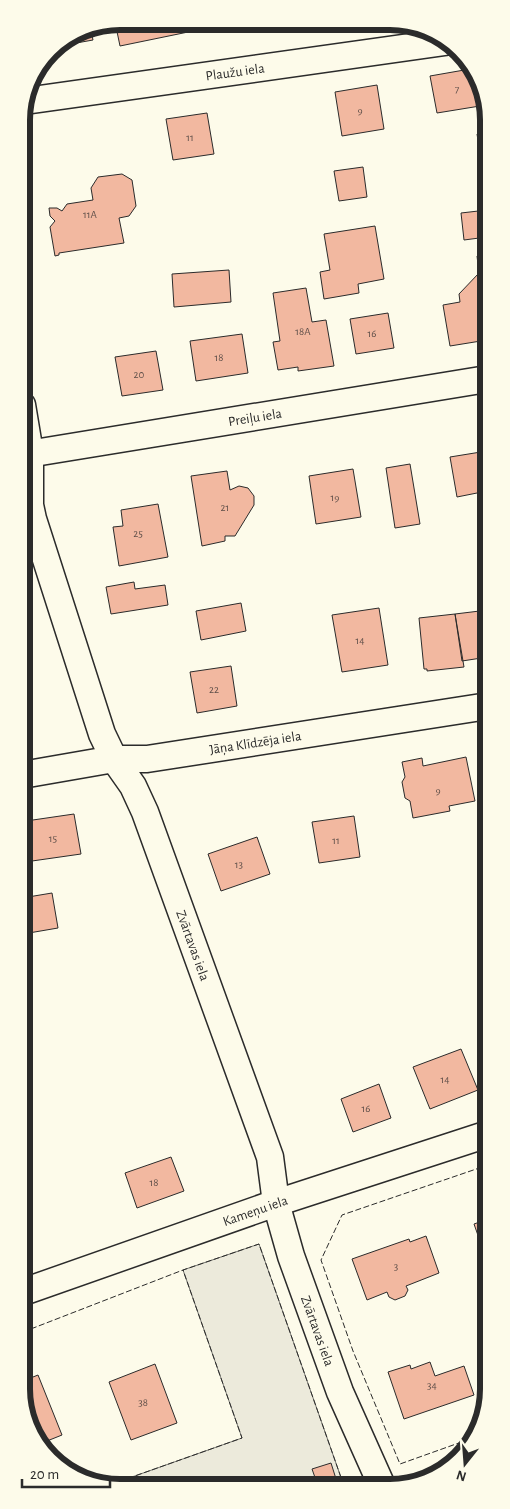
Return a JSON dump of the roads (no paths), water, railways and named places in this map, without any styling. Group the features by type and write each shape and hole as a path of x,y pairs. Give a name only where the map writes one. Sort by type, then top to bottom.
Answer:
{"street":[{"name":"Plaužu iela","path":"32,100 437,43"},
{"name":"Preiļu iela","path":"30,453 480,380"},
{"name":"Zvārtavas iela","path":"30,505 102,734 114,759 133,786 145,812 270,1158 276,1203 291,1256 340,1392 379,1479"},
{"name":"Jāņa Klīdzēja iela","path":"30,774 114,759 148,759 480,707"},
{"name":"Kameņu iela","path":"30,1290 276,1203 480,1137"}]}
